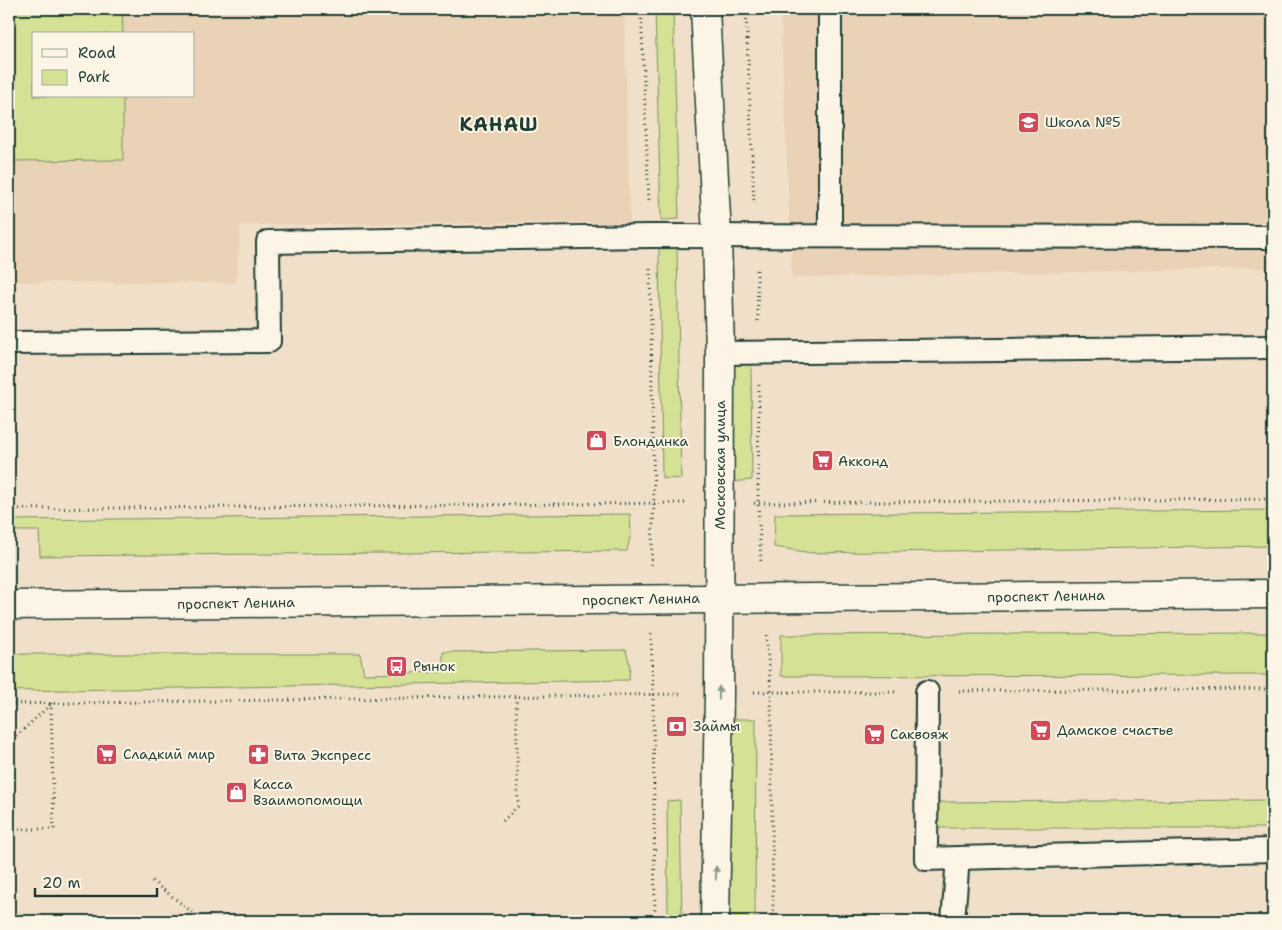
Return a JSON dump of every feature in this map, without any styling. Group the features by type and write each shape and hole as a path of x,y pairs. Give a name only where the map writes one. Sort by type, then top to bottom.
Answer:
{"street":[{"name":"Московская улица","path":"706,9 717,236 720,354 720,598 715,921"},
{"name":"проспект Ленина","path":"9,605 1273,594"}],"lane":[{"path":"830,9 830,235"},
{"path":"9,343 269,341 268,242 830,235 1273,237"},
{"path":"720,354 1273,347"},
{"path":"927,692 926,859 1273,850"},
{"path":"953,921 958,858"}],"path":[{"path":"9,509 1273,498"},
{"path":"654,503 650,599 654,694 655,921"},
{"path":"9,704 719,694 771,691 927,692 1273,688"},
{"path":"771,691 774,921"},
{"path":"502,821 518,806 516,697"},
{"path":"9,743 51,703"},
{"path":"9,829 54,829 51,703"},
{"path":"152,881 204,921"}],"shaded area":[{"path":"9,9 624,9 630,222 241,225 236,283 9,282"},
{"name":"Школа №5","path":"780,9 1273,9 1273,268 792,278"}],"green space":[{"path":"9,9 122,9 123,32 32,32 32,98 123,98 123,160 9,161"},
{"path":"655,9 673,9 679,219 661,220"},
{"path":"659,248 677,248 681,479 662,478"},
{"path":"734,360 751,362 752,480 732,482"},
{"path":"1273,510 1273,546 812,553 774,547 775,514"},
{"path":"630,514 631,533 627,551 40,556 39,531 9,531 9,520"},
{"path":"1273,633 1273,675 781,676 781,635"},
{"path":"626,650 630,666 629,680 9,691 9,654 360,654 364,674 443,672 443,652"},
{"path":"729,719 756,719 755,921 728,921"},
{"path":"680,800 682,921 668,921 667,801"},
{"path":"1273,800 1273,828 938,828 937,802"}],"place":[{"name":"Школа №5","path":"1029,122"},
{"name":"Блондинка","path":"597,441"},
{"name":"Акконд","path":"822,461"},
{"name":"Рынок","path":"397,666"},
{"name":"Займы","path":"677,726"},
{"name":"Дамское счастье","path":"1041,730"},
{"name":"Саквояж","path":"874,734"},
{"name":"Сладкий мир","path":"107,754"},
{"name":"Вита Экспресс","path":"258,755"},
{"name":"Касса Взаимопомощи","path":"237,792"}],"district":[{"name":"КАНАШ","path":"499,124"}]}
